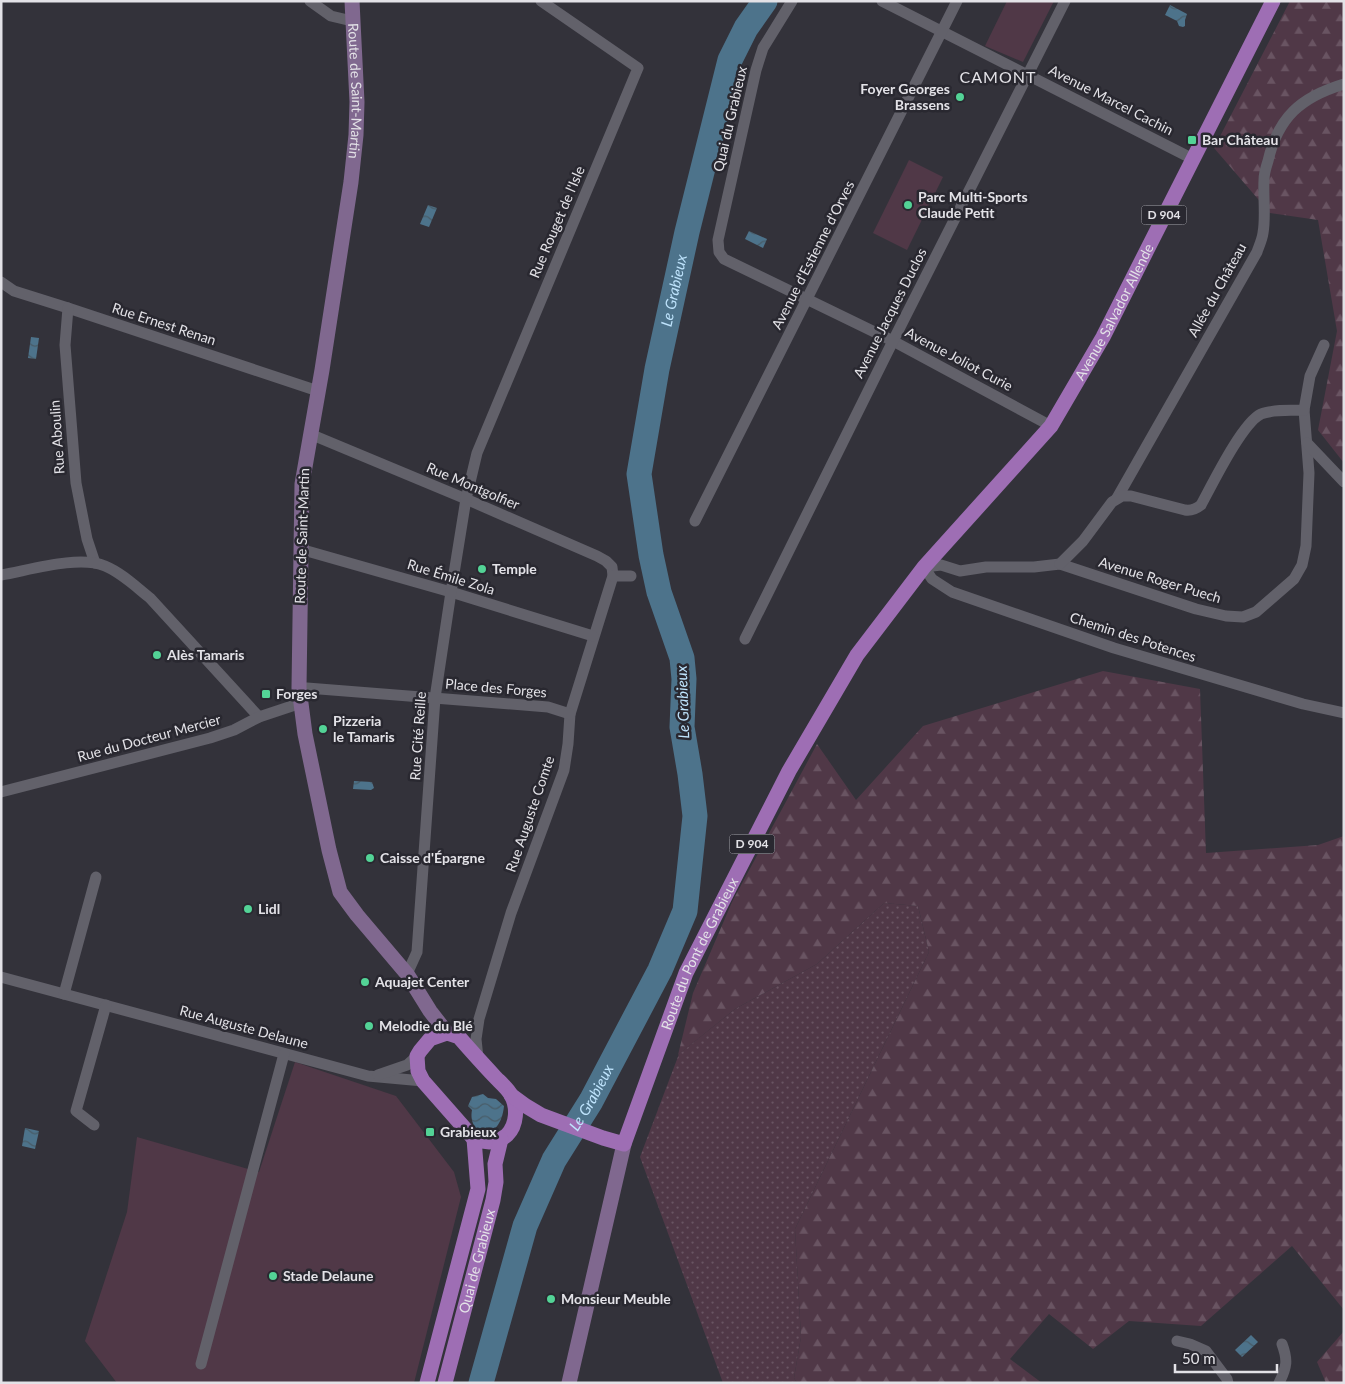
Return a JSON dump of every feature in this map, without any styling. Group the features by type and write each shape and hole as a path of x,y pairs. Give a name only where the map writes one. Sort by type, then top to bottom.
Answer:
{"main road":[{"name":"Route de Saint-Martin","path":"352,1 357,102 356,135 351,182 302,484 300,549 300,696 305,734 329,850 340,892 357,915 407,974 430,1011 478,1058 511,1095 541,1115 624,1144"},
{"name":"Avenue Salvador Allende","path":"924,567 1051,426 1103,337 1273,1"},
{"name":"Route du Pont de Grabieux","path":"569,1383 624,1144 686,972 789,771 857,655 924,567"},
{"path":"430,1011 430,1039 418,1056 418,1071 423,1081 474,1139 486,1143 494,1142 508,1134 514,1123 516,1107 511,1095"},
{"path":"430,1039 453,1035"},
{"path":"514,1123 541,1115"},
{"name":"Quai de Grabieux","path":"427,1383 478,1189 474,1139"},
{"name":"Quai de Grabieux","path":"445,1383 493,1200 496,1182 495,1164 501,1139"}],"street":[{"path":"310,1 332,16 352,21"},
{"name":"Rue Rouget de l'Isle","path":"466,499 476,453 638,68 541,1"},
{"name":"Quai du Grabieux","path":"719,252 718,240 756,70 763,48 792,1"},
{"name":"Avenue Marcel Cachin","path":"882,1 1193,159"},
{"name":"Avenue d'Estienne d'Orves","path":"695,521 957,1"},
{"name":"Avenue Jacques Duclos","path":"745,639 1065,1"},
{"name":"Allée du Château","path":"1060,564 1083,541 1117,498 1257,252 1263,232 1264,177 1278,130 1289,115 1305,101 1321,92 1344,84"},
{"name":"Avenue Joliot Curie","path":"719,252 724,259 893,341 1051,426"},
{"name":"Rue Ernest Renan","path":"1,282 14,292 68,308 318,391"},
{"name":"Rue Aboulin","path":"68,308 65,345 76,483 86,539 95,563"},
{"name":"Avenue Roger Puech","path":"924,567 941,565 960,570 1060,564 1196,609 1226,616 1244,617 1256,612 1294,579 1302,565 1306,546 1309,473 1304,410 1310,376 1324,345"},
{"path":"1117,498 1127,495 1185,510 1194,509 1201,505 1245,428 1254,419 1267,413 1304,410"},
{"name":"Rue Montgolfier","path":"310,434 466,499 606,561 612,567 613,576"},
{"path":"1307,443 1344,482"},
{"name":"Rue Cité Reille","path":"407,974 417,952 435,698 466,499"},
{"name":"Rue Émile Zola","path":"300,549 593,636"},
{"path":"1,575 77,561 95,563 107,567 150,598 259,717"},
{"name":"Chemin des Potences","path":"924,567 932,579 952,592 1114,648 1303,704 1344,712"},
{"path":"613,576 631,576"},
{"name":"Rue Auguste Comte","path":"478,1058 476,1039 479,1019 510,913 564,770 570,714 613,576"},
{"name":"Place des Forges","path":"300,696 307,688 548,707 570,714"},
{"name":"Rue du Docteur Mercier","path":"1,792 210,738 234,730 300,696"},
{"path":"64,994 96,877"},
{"name":"Rue Auguste Delaune","path":"1,977 368,1076 423,1081"},
{"path":"94,1125 76,1112 106,1006"},
{"path":"453,1035 469,1030 479,1019"},
{"path":"201,1364 284,1054"},
{"name":"Rue Auguste Delaune","path":"374,1076 407,1065 418,1056"},
{"path":"1177,1341 1206,1351 1228,1383"},
{"path":"1279,1383 1287,1358 1282,1344"}],"green space":[{"path":"1007,1 1054,1 1023,62 985,46"},
{"path":"1290,1 1344,1 1344,463 1318,430 1337,331 1318,220 1270,213 1214,148"},
{"name":"Parc Multi-Sports Claude Petit","path":"909,160 943,177 907,250 873,233"},
{"path":"1103,671 1200,689 1206,853 1318,845 1344,836 1344,1310 1292,1246 1201,1326 1129,1321 1093,1349 1049,1314 1010,1359 1042,1383 797,1383 794,1378 801,1337 795,1229 929,952 918,906 884,903 817,964 735,1009 678,1055 693,993 732,902 817,744 856,800 923,726"},
{"path":"884,903 918,906 929,952 795,1229 801,1337 794,1378 797,1383 723,1383 640,1157 679,1054 735,1009 817,964"},
{"name":"Stade Delaune","path":"295,1062 396,1096 454,1172 461,1197 414,1383 117,1383 85,1341 127,1212 137,1137 259,1172"},
{"path":"1344,1331 1344,1383 1326,1383 1317,1362"}],"water":[{"path":"1170,5 1187,14 1185,26 1179,26 1177,21 1165,15"},
{"path":"428,205 437,208 429,227 420,224"},
{"path":"749,231 767,239 763,248 745,239"},
{"path":"31,337 39,338 36,359 28,358"},
{"path":"354,781 372,782 374,788 371,790 353,789"},
{"path":"483,1094 488,1098 496,1099 504,1106 497,1127 485,1132 474,1126 472,1110 468,1106 472,1097"},
{"path":"25,1128 39,1131 35,1149 22,1146"},
{"path":"1251,1335 1258,1342 1242,1357 1235,1350"}],"waterway":[{"name":"Le Grabieux","path":"481,1383 525,1226 554,1160 591,1101 660,970 685,911 695,816 682,727 684,679 682,658 659,592 651,555 639,474 657,369 687,232 730,60 746,28 765,1"}],"place":[{"name":"Foyer Georges Brassens","path":"960,97"},
{"name":"Bar Château","path":"1192,140"},
{"name":"Parc Multi-Sports Claude Petit","path":"908,205"},
{"name":"Temple","path":"482,569"},
{"name":"Alès Tamaris","path":"157,655"},
{"name":"Forges","path":"266,694"},
{"name":"Pizzeria le Tamaris","path":"323,729"},
{"name":"Caisse d'Épargne","path":"370,858"},
{"name":"Lidl","path":"248,909"},
{"name":"Aquajet Center","path":"365,982"},
{"name":"Melodie du Blé","path":"369,1026"},
{"name":"Grabieux","path":"430,1132"},
{"name":"Stade Delaune","path":"273,1276"},
{"name":"Monsieur Meuble","path":"551,1299"}],"district":[{"name":"CAMONT","path":"998,77"}]}
